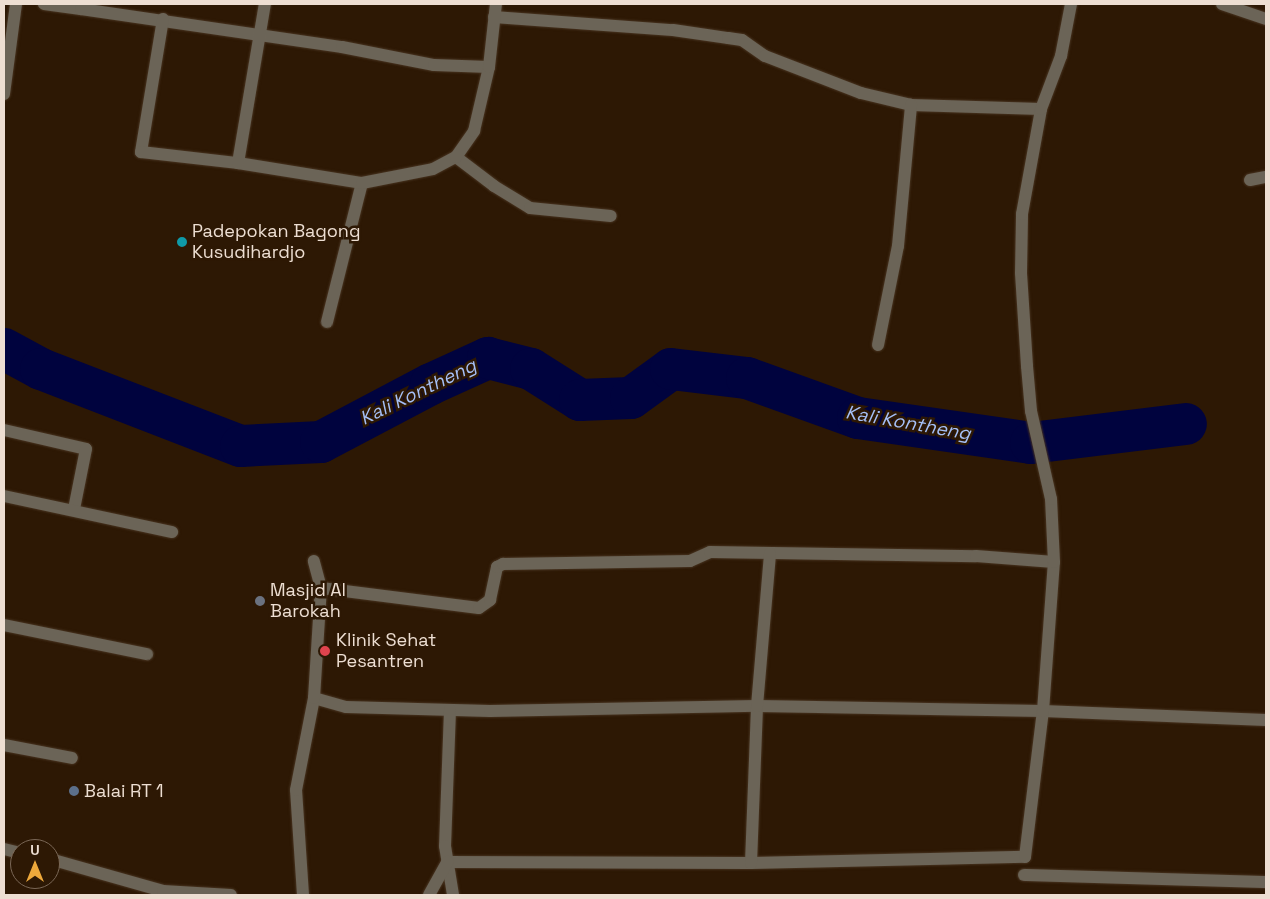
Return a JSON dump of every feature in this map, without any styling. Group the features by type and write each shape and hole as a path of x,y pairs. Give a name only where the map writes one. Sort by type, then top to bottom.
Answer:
{"street":[{"path":"4,94 16,4"},
{"path":"44,4 81,6 262,34 434,65 489,67"},
{"path":"238,163 266,4"},
{"path":"163,19 141,152 238,163 362,183 433,169 456,157 474,131 489,67 496,4"},
{"path":"447,862 751,863 1025,857 1043,711 1054,562 1050,499 1031,411 1021,273 1022,214 1041,109 1061,56 1071,4"},
{"path":"1222,4 1266,19"},
{"path":"494,17 673,30 742,40 783,64 861,93 911,105 1041,109"},
{"path":"878,345 898,246 911,105"},
{"path":"456,157 494,186 530,208 611,216"},
{"path":"1250,180 1266,177"},
{"path":"327,322 362,183"},
{"path":"4,430 86,449 74,510"},
{"path":"4,496 172,532"},
{"path":"322,588 479,608 490,600 498,567 503,564 690,561 710,552 976,556 1054,562"},
{"path":"751,863 757,706 770,554"},
{"path":"303,895 296,790 314,698 322,588 314,561"},
{"path":"4,625 147,654"},
{"path":"314,698 346,707 450,710 757,706 1043,711 1266,720"},
{"path":"450,710 447,862 453,895"},
{"path":"4,746 72,758"},
{"path":"60,862 163,892 231,895"},
{"path":"429,895 447,862"},
{"path":"1024,875 1266,882"}],"waterway":[{"name":"Kali Kontheng","path":"4,349 41,369 241,446 321,442 431,384 488,358 531,369 580,400 631,398 671,369 747,378 858,418 1031,443 1186,424"}],"place":[{"name":"Padepokan Bagong Kusudihardjo","path":"182,242"},
{"name":"Masjid Al Barokah","path":"260,601"},
{"name":"Klinik Sehat Pesantren","path":"325,651"},
{"name":"Balai RT 1","path":"74,791"}]}
